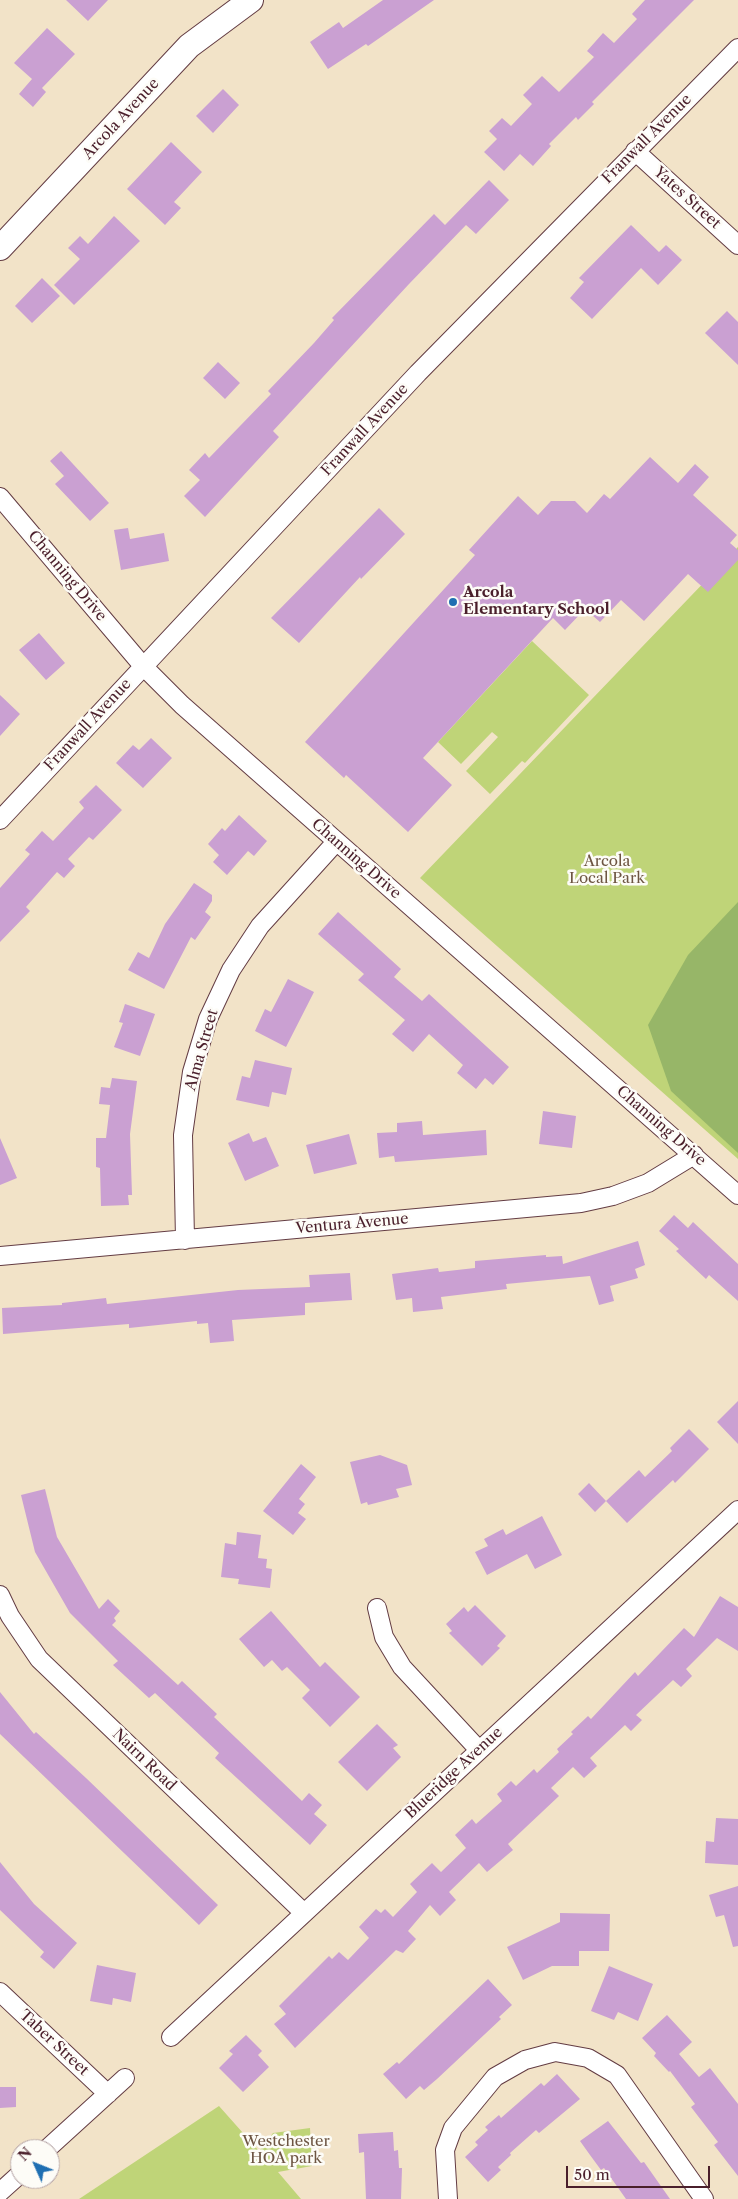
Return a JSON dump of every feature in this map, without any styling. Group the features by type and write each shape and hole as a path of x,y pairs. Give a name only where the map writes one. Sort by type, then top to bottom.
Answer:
{"street":[{"name":"Arcola Avenue","path":"0,248 189,46 251,0"},
{"name":"Franwall Avenue","path":"0,820 418,373 738,48"},
{"name":"Yates Street","path":"635,151 738,244"},
{"name":"Channing Drive","path":"0,498 144,666 182,705 738,1195"},
{"name":"Alma Street","path":"184,1240 182,1134 192,1072 208,1019 231,970 260,926 336,842"},
{"name":"Ventura Avenue","path":"0,1256 581,1202 613,1196 648,1182 694,1155"},
{"name":"Blueridge Avenue","path":"171,2037 479,1750 735,1518"},
{"name":"Nairn Road","path":"0,1595 10,1616 38,1659 303,1912"},
{"path":"378,1608 384,1637 402,1667 479,1750"},
{"name":"Taber Street","path":"0,1992 108,2094"},
{"path":"448,2199 445,2150 453,2128 495,2077 525,2060 555,2052 588,2058 617,2075 704,2199"},
{"path":"58,2139 125,2078"},
{"path":"0,2192 10,2183"}],"green space":[{"name":"Arcola Local Park","path":"738,547 738,1159 420,878"},
{"path":"532,641 589,695 525,763 522,761 490,794 466,771 498,737 492,732 461,764 438,742"},
{"path":"738,902 738,1153 671,1091 648,1025 688,955"},
{"name":"Westchester HOA park","path":"219,2106 259,2151 273,2133 310,2128 312,2166 278,2172 301,2199 79,2199"}],"building":[{"path":"66,0 108,0 88,21"},
{"path":"383,0 434,0 368,46 366,44 328,69 310,42 339,22 343,28"},
{"path":"645,0 694,0 592,102 594,104 578,120 576,117 549,144 551,146 533,166 520,154 504,171 484,152 497,139 489,131 502,118 511,126 532,104 523,95 542,76 559,92 594,57 587,51 603,33 614,43 637,19 632,14"},
{"path":"47,28 75,54 42,88 46,92 33,107 19,94 32,79 14,63"},
{"path":"223,89 239,105 213,133 196,116"},
{"path":"171,142 202,172 174,202 181,208 165,225 127,189"},
{"path":"489,180 509,200 476,234 466,225 409,284 273,431 279,437 205,517 184,496 200,480 189,470 205,453 209,458 271,394 268,391 314,343 334,320 332,318 434,214 445,225"},
{"path":"114,216 140,241 74,305 54,285 80,259 68,248 80,236 88,244"},
{"path":"631,225 659,252 666,245 682,260 658,285 641,268 592,319 570,298 584,282 579,278"},
{"path":"42,278 60,296 32,323 15,306"},
{"path":"727,311 738,322 738,365 705,333"},
{"path":"218,362 240,383 225,399 203,378"},
{"path":"61,451 109,503 90,521 55,484 64,476 50,461"},
{"name":"Arcola Elementary School","path":"650,457 678,483 695,464 709,477 693,495 737,535 730,543 738,550 738,560 708,592 688,574 644,621 621,600 600,622 585,609 565,630 553,618 423,758 452,785 408,832 346,775 344,778 305,742 475,555 469,550 518,496 538,515 551,501 575,501 587,513 604,494 610,499"},
{"path":"379,508 405,534 361,579 360,577 299,643 271,618"},
{"path":"128,528 130,539 164,533 169,561 121,570 114,530"},
{"path":"39,633 65,663 46,680 19,650"},
{"path":"0,695 20,714 0,736"},
{"path":"151,738 172,758 143,788 116,763 133,745 139,750"},
{"path":"96,785 122,810 93,840 89,837 68,859 75,866 64,878 57,872 26,907 30,911 0,942 0,888 30,854 25,850 42,831 53,841 84,808 79,802"},
{"path":"239,815 267,841 254,856 248,851 227,875 213,862 219,855 208,844 222,828 225,831"},
{"path":"194,883 212,895 212,901 205,912 211,917 195,940 191,937 164,989 128,970 138,952 149,958 165,924"},
{"path":"338,912 401,969 394,977 422,1001 429,994 509,1067 493,1085 485,1078 476,1089 457,1073 463,1065 429,1034 413,1052 392,1034 405,1020 358,980 364,974 318,934"},
{"path":"288,979 314,992 286,1047 255,1031 265,1009 271,1012"},
{"path":"125,1004 155,1014 140,1056 114,1047 123,1023 119,1022"},
{"path":"255,1060 292,1068 286,1095 272,1092 269,1107 236,1100 242,1076 250,1078"},
{"path":"112,1078 137,1081 130,1134 132,1195 128,1195 129,1205 101,1206 100,1168 96,1167 96,1138 106,1138 110,1105 99,1104 101,1087 110,1088"},
{"path":"543,1111 576,1116 572,1148 539,1144"},
{"path":"422,1121 423,1135 486,1130 487,1155 395,1162 394,1156 379,1158 377,1133 397,1132 397,1123"},
{"path":"249,1133 253,1142 266,1137 279,1166 245,1181 228,1143"},
{"path":"349,1134 357,1164 314,1174 306,1145"},
{"path":"0,1138 17,1178 0,1185"},
{"path":"674,1215 688,1228 693,1222 738,1264 738,1301 709,1275 706,1279 676,1251 679,1249 659,1231"},
{"path":"638,1241 645,1265 635,1269 638,1278 610,1286 614,1301 599,1305 590,1276 506,1284 507,1289 441,1297 443,1309 413,1312 412,1298 396,1300 392,1274 438,1268 439,1272 475,1268 475,1261 546,1255 546,1257 562,1256 563,1264"},
{"path":"350,1273 352,1300 305,1303 305,1315 232,1320 234,1341 210,1343 208,1323 197,1324 197,1321 129,1328 129,1324 3,1334 2,1308 62,1305 62,1303 106,1298 107,1304 238,1290 310,1287 309,1275"},
{"path":"738,1401 738,1444 717,1422"},
{"path":"689,1429 709,1449 675,1483 673,1480 627,1523 606,1501 639,1470 645,1477 672,1451 670,1448"},
{"path":"380,1455 407,1465 412,1485 396,1489 399,1497 368,1505 367,1502 361,1504 350,1462"},
{"path":"301,1464 316,1477 299,1499 305,1504 298,1513 306,1519 293,1535 263,1511"},
{"path":"589,1483 606,1501 595,1512 578,1494"},
{"path":"45,1489 57,1537 99,1609 108,1599 120,1611 114,1618 116,1621 112,1625 178,1685 182,1681 217,1714 214,1717 302,1801 309,1793 322,1805 314,1814 327,1825 310,1845 215,1758 219,1753 155,1693 149,1698 113,1665 118,1661 70,1613 35,1552 21,1495"},
{"path":"542,1516 562,1555 535,1569 527,1554 487,1575 475,1552 488,1546 484,1539 503,1529 506,1535"},
{"path":"237,1532 261,1535 258,1558 267,1559 266,1568 272,1569 270,1588 238,1584 239,1579 221,1577 225,1543 236,1545"},
{"path":"720,1596 738,1607 738,1651 717,1638 686,1669 692,1676 681,1687 673,1680 636,1715 642,1720 631,1731 625,1725 590,1758 597,1766 584,1778 573,1767 551,1788 559,1796 508,1844 513,1850 487,1872 479,1863 449,1892 456,1900 440,1916 430,1905 408,1931 416,1939 403,1953 396,1950 295,2048 274,2024 286,2014 279,2006 329,1956 332,1959 339,1952 348,1960 369,1938 359,1927 376,1909 381,1913 385,1909 393,1917 417,1892 410,1884 432,1863 441,1872 466,1848 455,1835 472,1819 476,1824 502,1801 497,1794 511,1781 516,1786 534,1769 537,1773 559,1752 557,1749 573,1734 571,1732 588,1716 591,1719 635,1672 638,1676 684,1628 694,1637"},
{"path":"475,1605 506,1636 497,1646 500,1648 482,1666 449,1633 452,1631 446,1624 464,1607 468,1612"},
{"path":"271,1611 320,1667 325,1662 360,1697 330,1727 302,1698 310,1690 287,1667 282,1671 272,1660 264,1667 239,1639"},
{"path":"0,1692 34,1734 36,1732 86,1778 218,1905 199,1925 0,1734"},
{"path":"377,1724 398,1745 393,1748 401,1757 367,1791 338,1762"},
{"path":"716,1818 738,1819 738,1865 705,1863 706,1841 714,1842"},
{"path":"0,1862 34,1904 77,1943 54,1969 40,1957 44,1952 0,1910"},
{"path":"738,1886 738,1946 733,1947 724,1915 716,1917 709,1895"},
{"path":"560,1913 610,1914 609,1951 579,1951 579,1966 552,1966 523,1980 507,1947 560,1922"},
{"path":"97,1965 136,1973 131,2002 113,1998 112,2005 90,2001"},
{"path":"609,1966 653,1984 638,2021 618,2012 614,2020 591,2011"},
{"path":"488,1979 512,2005 499,2017 501,2019 437,2079 424,2090 420,2086 406,2099 383,2074 397,2062 399,2064"},
{"path":"667,2015 692,2042 679,2054 699,2077 710,2068 738,2104 738,2176 714,2145 718,2142 691,2107 695,2104 670,2071 654,2056 656,2053 642,2038"},
{"path":"246,2035 262,2051 258,2055 269,2067 243,2092 219,2068 233,2054 229,2051"},
{"path":"557,2074 580,2099 539,2133 536,2130 510,2153 511,2155 498,2167 501,2170 488,2182 465,2157 478,2145 475,2142 488,2130 485,2127 499,2115 501,2118 541,2083 544,2086"},
{"path":"0,2087 16,2087 16,2107 0,2108"},
{"path":"608,2121 641,2163 644,2162 670,2199 626,2199 604,2168 601,2170 580,2141"},
{"path":"393,2132 394,2151 398,2150 399,2168 402,2168 401,2199 366,2199 364,2152 359,2153 358,2134"}],"place":[{"name":"Arcola Elementary School","path":"453,602"}]}
